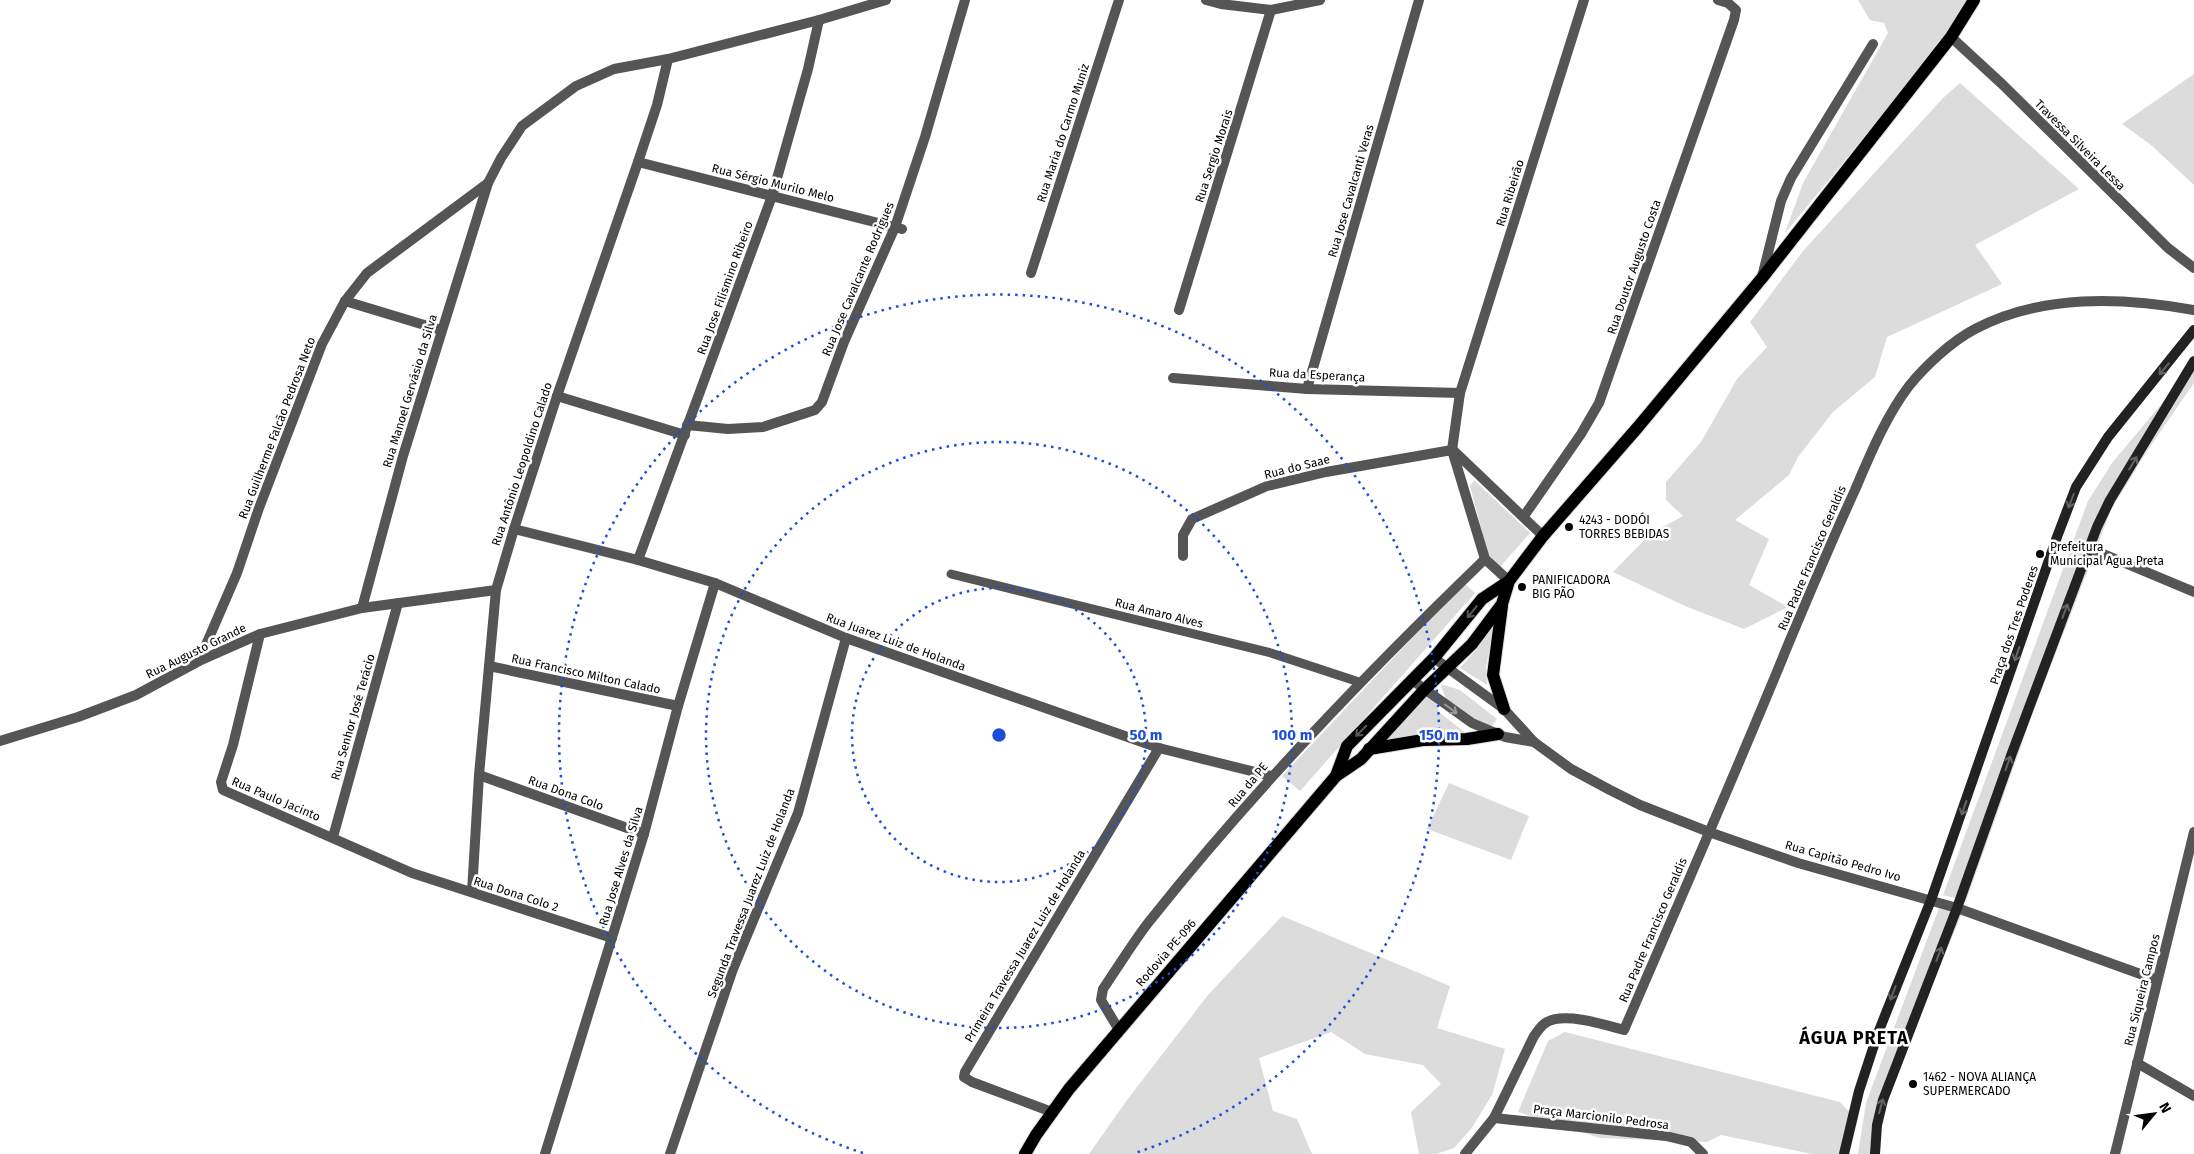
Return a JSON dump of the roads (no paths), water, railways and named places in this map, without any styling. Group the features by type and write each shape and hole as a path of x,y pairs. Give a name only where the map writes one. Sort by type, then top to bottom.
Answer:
{"main road":[{"path":"1504,709 1494,675 1502,604 1509,581 1542,536 1638,427 1762,278 1951,37 1974,0"},
{"name":"Praça dos Tres Poderes","path":"1844,1154 1859,1091 1878,1033 1932,900 2076,487 2108,436 2194,330"},
{"path":"1876,1154 1877,1125 1883,1100 1957,908 2012,753 2097,526 2110,500 2194,361"},
{"path":"1336,776 1347,746 1434,658 1482,599 1509,581"},
{"path":"1336,776 1361,759 1425,689 1472,644 1502,604"},
{"path":"1369,749 1424,740 1498,734"},
{"name":"Rodovia PE-096","path":"1025,1154 1069,1089 1336,776"}],"street":[{"name":"Rua Guilherme Falcão Pedrosa Neto","path":"199,661 237,574 259,508 322,344 345,301 367,273 488,183 501,158 522,126 576,86 614,69 668,58 819,20 886,0"},
{"name":"Rua Jose Cavalcante Rodrigues","path":"557,396 686,430 763,427 815,410 822,402 844,342 899,228 964,0"},
{"name":"Rua Maria do Carmo Muniz","path":"1031,273 1119,0"},
{"path":"1206,0 1221,4 1271,10 1320,0"},
{"name":"Rua Jose Cavalcanti Veras","path":"1307,389 1420,0"},
{"name":"Rua Ribeirão","path":"1452,450 1460,393 1584,0"},
{"name":"Rua Doutor Augusto Costa","path":"1524,516 1582,434 1599,403 1698,124 1736,10 1728,3 1718,0"},
{"name":"Rua Sergio Morais","path":"1179,310 1271,10"},
{"name":"Rua Jose Filismino Ribeiro","path":"638,560 772,196 808,69 819,20"},
{"name":"Travessa Silveira Lessa","path":"1951,37 2002,84 2168,248 2194,268"},
{"path":"1762,278 1781,201 1791,178 1873,44"},
{"name":"Rua Antônio Leopoldino Calado","path":"472,892 496,590 557,396 638,162 668,58"},
{"name":"Rua Sérgio Murilo Melo","path":"638,162 899,228"},
{"name":"Rua Manoel Gervásio da Silva","path":"362,608 403,456 488,183"},
{"name":"Rua Padre Francisco Geraldis","path":"1494,1118 1534,1036 1549,1021 1585,1021 1624,1030 1732,781 1824,558 1867,462 1909,387 1936,358 1974,330 2032,308 2086,300 2132,301 2194,310"},
{"path":"345,301 441,330"},
{"name":"Rua da Esperança","path":"1172,378 1307,389 1460,393"},
{"path":"1452,450 1524,516 1542,536"},
{"path":"1452,450 1485,558 1509,581"},
{"name":"Rua do Saae","path":"1183,556 1183,535 1192,519 1267,486 1326,472 1452,450"},
{"name":"Rua Juarez Luiz de Holanda","path":"514,529 638,560 715,583 846,638 1159,748 1271,776"},
{"path":"2089,548 2194,592"},
{"name":"Rua da PE","path":"1119,1030 1101,1000 1103,989 1147,924 1271,776 1359,682 1485,558"},
{"name":"Rua Jose Alves da Silva","path":"545,1154 644,834 678,706 715,583"},
{"name":"Rua Augusto Grande","path":"0,741 136,695 199,661 260,634 362,608 496,590"},
{"name":"Rua Senhor José Terácio","path":"333,837 398,604"},
{"name":"Rua Paulo Jacinto","path":"260,634 233,745 221,782 223,790 412,873"},
{"name":"Segunda Travessa Juarez Luiz de Holanda","path":"670,1154 733,969 798,812 846,638"},
{"name":"Rua Capitão Pedro Ivo","path":"1434,658 1504,709 1534,742 1570,769 1640,804 1709,832 1798,864 1957,908 2157,980"},
{"name":"Rua Francisco Milton Calado","path":"489,666 678,706"},
{"name":"Rua Capitão Pedro Ivo","path":"1412,680 1467,720 1498,734 1534,742"},
{"name":"Primeira Travessa Juarez Luiz de Holanda","path":"1052,1112 972,1082 964,1077 965,1072 1159,748"},
{"name":"Rua Dona Colo","path":"480,775 644,834"},
{"name":"Rua Siqueira Campos","path":"2115,1154 2194,832"},
{"name":"Rua Dona Colo 2","path":"412,873 612,938"},
{"path":"2137,1063 2194,1096"},
{"path":"1465,1154 1494,1118"},
{"name":"Praça Marcionilo Pedrosa","path":"1494,1118 1666,1136 1691,1142 1703,1153"}],"lane":[{"name":"Rua Amaro Alves","path":"951,574 1271,653 1359,682"}],"place":[{"name":"4243 - DODÓI TORRES BEBIDAS","path":"1569,527"},
{"name":"Prefeitura Municipal Agua Preta","path":"2040,554"},
{"name":"PANIFICADORA BIG PÃO","path":"1522,587"},
{"name":"1462 - NOVA ALIANÇA SUPERMERCADO","path":"1913,1084"}],"district":[{"name":"ÁGUA PRETA","path":"1854,1038"}]}
